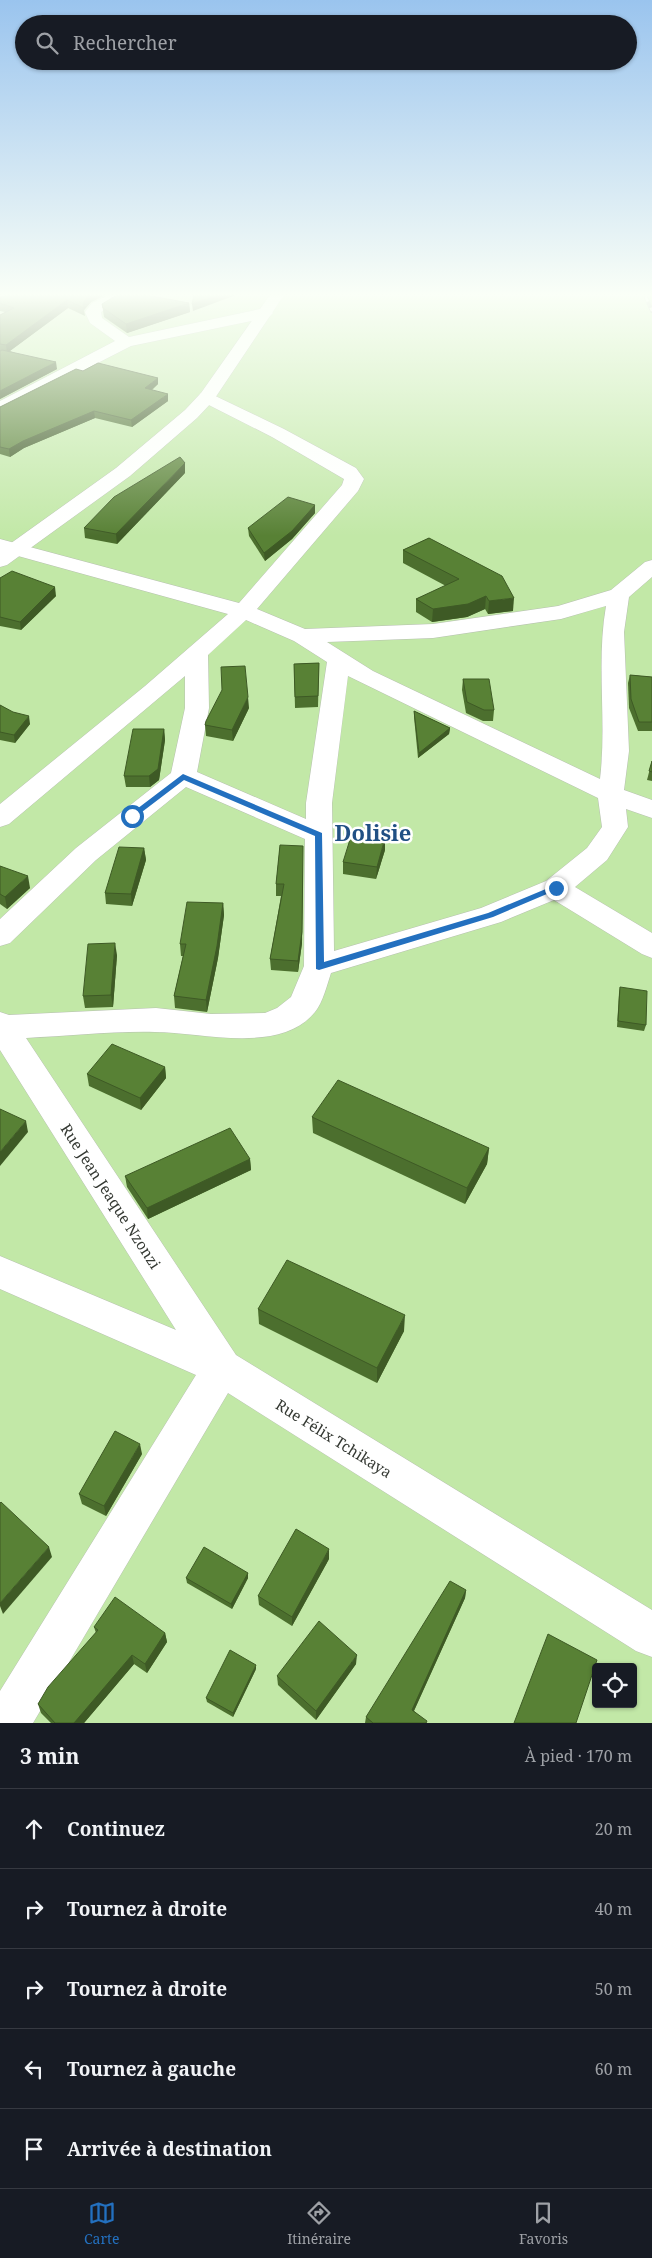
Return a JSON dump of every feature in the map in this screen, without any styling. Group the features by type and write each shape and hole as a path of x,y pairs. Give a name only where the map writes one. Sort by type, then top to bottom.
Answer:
{"street":[{"path":"0,408 62,375"},
{"path":"5,552 123,472 191,414 207,397 222,375"},
{"path":"0,818 197,653 242,611 292,559 351,487 354,479 349,472 340,466 207,397"},
{"path":"5,552 242,611 302,636 365,676 611,794 652,810"},
{"path":"302,636 433,631 495,624 561,612 619,595 652,566"},
{"path":"319,966 490,915 556,888 597,854 615,827 611,794 616,751 613,632 619,595"},
{"path":"561,612 613,632"},
{"path":"0,936 86,854 183,776 197,708 197,653"},
{"path":"2,1026 156,1020 211,1026 268,1025 288,1016 304,1004 319,966 320,803 339,660"},
{"path":"183,776 319,835"},
{"path":"556,888 652,947"},
{"name":"Rue Jean Jeaque Nzonzi","path":"2,1026 222,1368"},
{"name":"Rue Félix Tchikaya","path":"0,1272 222,1368 652,1635"},
{"path":"7,1723 222,1368"}],"green space":[{"path":"0,375 652,375 652,1723 0,1723"}],"building":[{"path":"0,375 30,375 0,391"},
{"path":"63,375 148,375 158,378 145,388 168,394 131,420 94,411 23,441 9,449 0,447 0,407"},
{"path":"180,457 185,463 116,534 84,528 114,497"},
{"path":"288,497 315,505 292,531 264,553 248,528"},
{"path":"429,538 502,576 514,598 489,601 486,596 468,604 433,609 416,599 459,579 403,550"},
{"path":"12,571 55,587 20,622 0,617 0,578"},
{"path":"319,663 318,696 295,697 294,664"},
{"path":"245,666 248,697 232,730 205,725 222,690 221,667"},
{"path":"630,675 652,677 652,722 639,722 631,699"},
{"path":"463,679 489,679 494,710 484,710 467,702"},
{"path":"0,705 13,712 29,716 14,735 0,732"},
{"path":"414,711 450,728 419,753"},
{"path":"133,729 164,729 158,769 149,776 124,776"},
{"path":"652,761 652,772 649,771"},
{"path":"352,833 385,838 377,867 343,862"},
{"path":"280,845 303,846 302,932 298,961 270,959 284,884 276,884"},
{"path":"119,847 144,848 131,894 105,893"},
{"path":"0,866 28,876 5,897 0,894"},
{"path":"187,902 223,903 217,946 206,1000 174,996 186,944 180,944"},
{"path":"115,943 111,995 83,996 88,944"},
{"path":"620,987 647,991 646,1025 618,1021"},
{"path":"112,1044 165,1067 140,1098 87,1074"},
{"path":"338,1080 489,1148 467,1188 312,1117"},
{"path":"0,1109 26,1121 0,1152"},
{"path":"230,1128 250,1159 147,1208 125,1176"},
{"path":"287,1260 405,1315 377,1368 258,1309"},
{"path":"115,1431 140,1444 104,1506 79,1494"},
{"path":"0,1503 49,1547 0,1603"},
{"path":"296,1529 329,1549 292,1617 258,1596"},
{"path":"204,1547 248,1573 231,1604 186,1578"},
{"path":"450,1581 466,1590 412,1710 427,1721 426,1723 373,1723 366,1717"},
{"path":"115,1597 165,1633 145,1664 132,1655 74,1723 55,1723 38,1704 48,1687 98,1630 94,1627"},
{"path":"319,1621 357,1655 316,1711 277,1676"},
{"path":"548,1634 597,1660 596,1663 592,1663 592,1675 576,1723 514,1723"},
{"path":"230,1650 256,1665 233,1713 206,1698"}],"district":[{"name":"Dolisie","path":"373,832"}],"route":[{"path":"132,816 183,776 319,835 321,905 319,966 490,915 556,888"}]}
